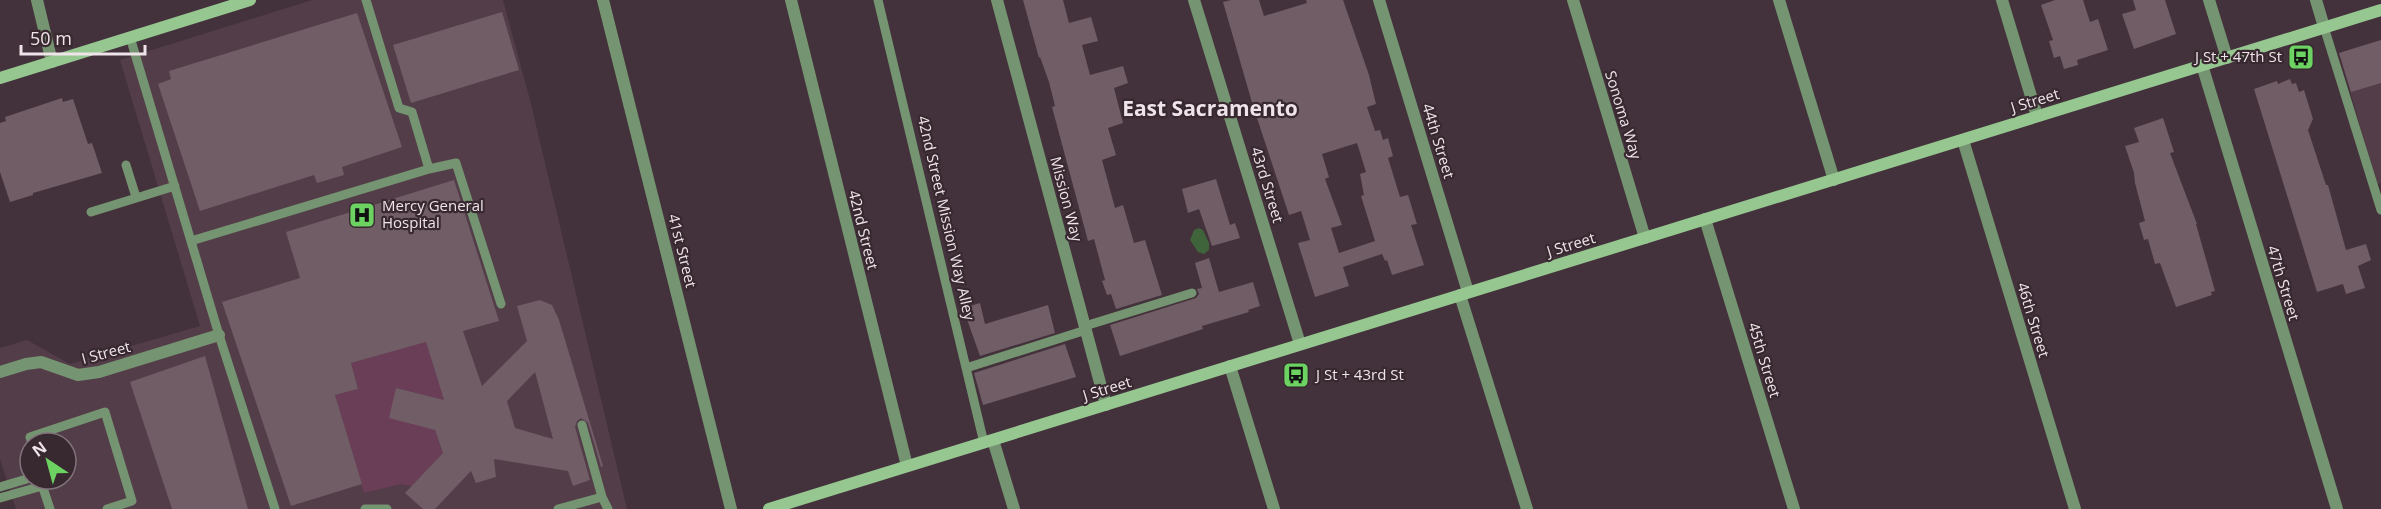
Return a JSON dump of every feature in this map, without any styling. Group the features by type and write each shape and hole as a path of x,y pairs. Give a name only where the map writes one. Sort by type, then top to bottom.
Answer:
{"main road":[{"path":"0,78 232,3 250,0"},
{"name":"J Street","path":"769,509 2381,10"}],"street":[{"path":"37,0 52,62"},
{"name":"41st Street","path":"603,0 731,509"},
{"name":"42nd Street","path":"791,0 907,466"},
{"name":"Mission Way","path":"997,0 1107,405"},
{"name":"43rd Street","path":"1194,0 1300,344"},
{"name":"44th Street","path":"1379,0 1527,509"},
{"name":"Sonoma Way","path":"1573,0 1645,238"},
{"path":"1779,0 1834,180"},
{"path":"2002,0 2037,116"},
{"path":"2209,0 2227,58"},
{"path":"2316,0 2324,27"},
{"name":"47th Street","path":"2202,66 2337,509"},
{"name":"46th Street","path":"1963,140 2074,509"},
{"name":"45th Street","path":"1705,219 1794,509"},
{"name":"I Street","path":"0,372 41,362 78,375 99,372 219,335"},
{"path":"1230,366 1274,509"},
{"path":"988,442 1014,509"}],"lane":[{"path":"366,0 399,108 412,112 429,169"},
{"name":"42nd Street Mission Way Alley","path":"878,0 966,368 988,442"},
{"path":"2324,27 2378,192 2381,210"},
{"path":"130,37 219,335 275,509"},
{"path":"191,241 429,169 456,163 501,304"},
{"path":"126,165 135,197"},
{"path":"91,212 175,186"},
{"path":"966,368 1192,293"},
{"path":"48,431 105,412 132,501 107,509"},
{"path":"582,425 602,496 608,509"},
{"path":"0,487 18,482"},
{"path":"0,498 18,491"},
{"path":"44,491 50,509"},
{"path":"558,509 602,496"},
{"path":"365,509 387,509"}],"shaded area":[{"name":"Mercy General Hospital","path":"312,0 503,0 531,104 627,509 16,509 0,459 0,348 27,340 70,364 200,326 120,60"},
{"path":"2381,40 2381,183 2377,184 2339,53"},
{"path":"1199,228 1203,230 1209,243 1209,250 1204,254 1198,252 1190,240 1194,230"},
{"path":"426,342 444,400 396,388 435,430 443,453 412,486 401,484 364,493 335,395 358,389 351,363"}],"building":[{"path":"1023,0 1063,0 1069,23 1091,17 1098,41 1082,45 1090,75 1123,66 1128,83 1114,88 1123,123 1108,128 1116,155 1102,160 1115,208 1123,205 1134,243 1145,240 1162,295 1116,309 1111,294 1107,295 1094,239 1088,241 1052,107 1055,106 1049,82 1039,58"},
{"path":"1259,0 1264,16 1307,3 1306,0 1343,0 1369,75 1376,104 1367,107 1375,131 1380,130 1383,140 1388,138 1393,156 1388,158 1400,197 1408,195 1417,224 1411,225 1424,265 1392,275 1387,260 1385,261 1382,254 1343,267 1349,286 1315,297 1298,243 1310,240 1301,211 1289,215 1253,106 1223,2","holes":["1357,143 1366,172 1360,174 1364,195 1361,196 1375,241 1339,253 1331,228 1342,225 1325,179 1329,177 1322,154"]},
{"path":"2055,0 2083,0 2090,22 2098,19 2108,50 2077,60 2078,65 2064,69 2060,56 2054,58 2049,41 2053,40 2041,5"},
{"path":"2133,0 2165,0 2176,34 2134,49 2122,14 2136,10"},
{"path":"502,12 519,70 411,103 393,45"},
{"path":"357,13 402,147 342,167 344,175 317,183 314,175 200,211 158,84 171,79 169,71"},
{"path":"2381,40 2381,83 2351,92 2339,53"},
{"path":"2290,79 2292,84 2296,83 2299,92 2304,90 2313,119 2308,130 2326,185 2328,185 2346,250 2366,244 2371,260 2358,266 2365,288 2346,294 2343,284 2317,292 2254,89"},
{"path":"62,98 63,102 73,99 88,144 92,143 102,173 10,202 0,172 0,123 6,121 5,117"},
{"path":"2163,118 2174,152 2170,153 2197,224 2215,291 2211,292 2212,295 2176,307 2160,263 2155,264 2148,239 2144,240 2139,223 2145,221 2125,146 2139,142 2134,128"},
{"path":"1216,179 1230,225 1235,223 1240,238 1212,246 1199,209 1188,213 1182,189"},
{"path":"454,180 499,321 463,331 482,386 527,341 517,306 540,300 552,305 559,320 603,466 601,467 588,423 581,418 575,427 590,480 573,486 568,471 494,459 496,477 476,483 471,471 435,509 423,509 405,493 443,453 435,430 389,418 396,388 444,400 426,342 351,363 358,389 335,395 362,484 291,506 222,302 300,278 286,232","holes":["535,372 553,439 515,428 507,401"]},
{"path":"1209,258 1219,292 1253,282 1260,306 1248,310 1249,312 1202,326 1203,329 1120,356 1110,325 1196,298 1199,294 1197,289 1202,288 1195,263"},
{"path":"980,303 985,324 1048,305 1055,333 980,356 963,308"},
{"path":"1065,344 1076,377 983,405 974,373"},
{"path":"205,356 248,509 172,509 130,382"}],"place":[{"name":"J St + 47th St","path":"2301,57"},
{"name":"Mercy General Hospital","path":"362,215"},
{"name":"J St + 43rd St","path":"1296,375"}],"district":[{"name":"East Sacramento","path":"1210,109"}]}
